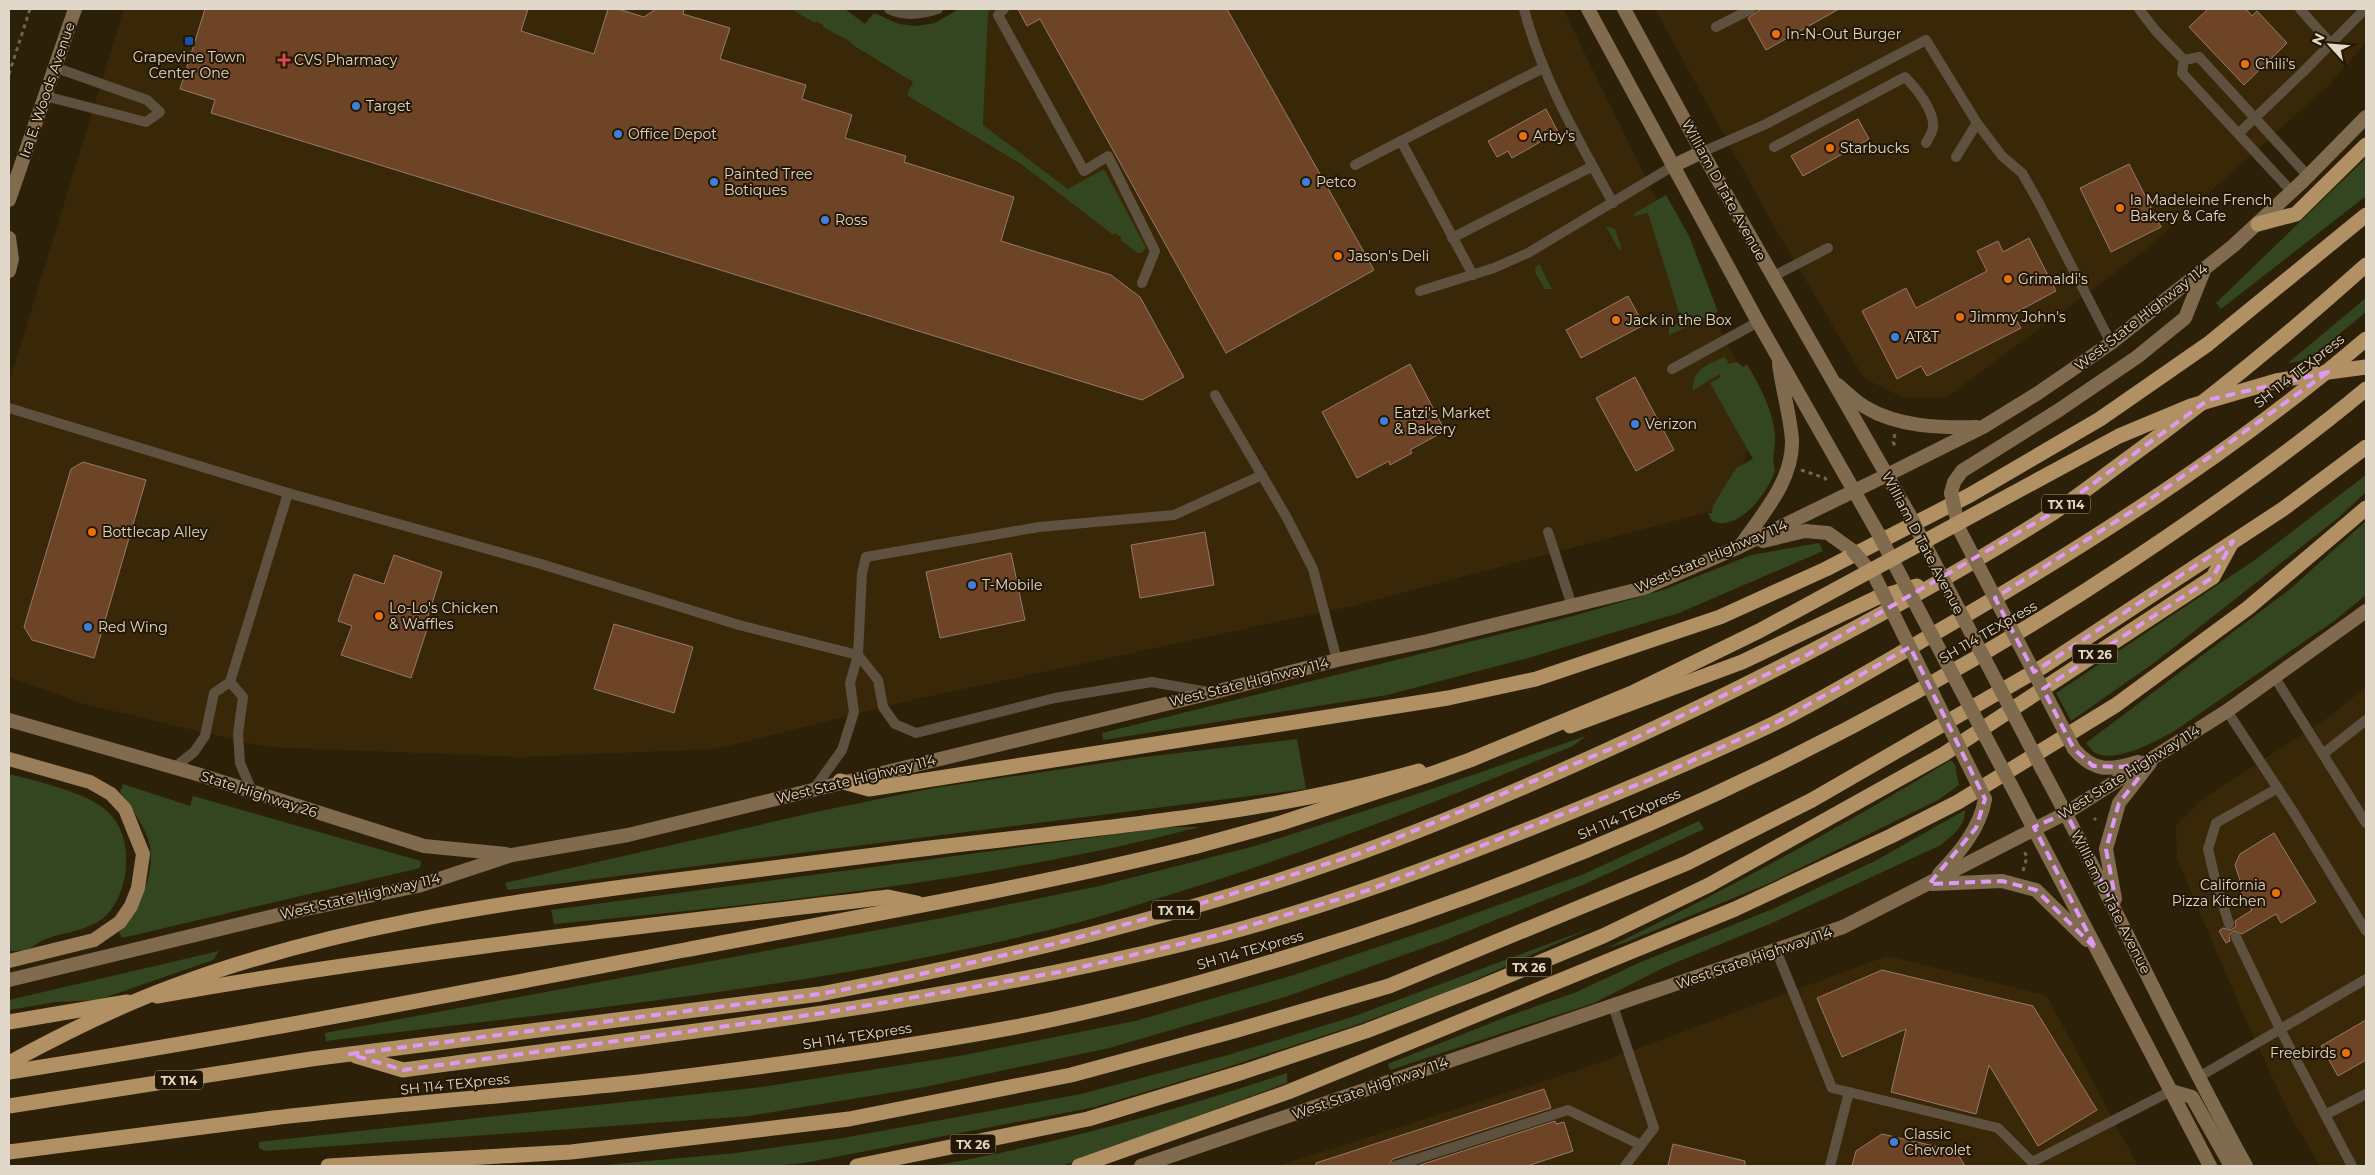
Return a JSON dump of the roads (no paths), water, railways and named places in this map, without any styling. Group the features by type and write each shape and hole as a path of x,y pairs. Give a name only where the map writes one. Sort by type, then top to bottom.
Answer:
{"highway":[{"path":"2258,224 2296,214 2366,145"},
{"path":"840,781 869,789 1448,698 1536,679 1720,617 1826,569 1970,495 2100,419 2208,344 2366,215"},
{"name":"TX 114","path":"9,1106 350,1054 820,994 903,978 1058,943 1209,901 1358,854 1484,804 1627,742 1807,655 1944,577 2054,512 2181,421 2310,316 2366,265"},
{"name":"SH 114 TEXpress","path":"350,1054 403,1070 907,1000 1060,972 1209,937 1369,890 1478,849 1649,780 1777,722 1866,673 2044,570 2146,503 2326,374 2366,339"},
{"path":"9,1072 207,1041 923,904 1141,860 1281,823 1470,760 1632,693 1759,631 2119,436 2191,406 2276,381 2366,368"},
{"name":"SH 114 TEXpress","path":"9,1152 273,1118 639,1082 827,1058 1068,1016 1225,976 1377,929 1494,887 1668,817 1788,761 1880,714 2060,609 2257,474 2366,389"},
{"path":"328,1166 571,1152 849,1119 1071,1075 1234,1031 1389,986 1687,863 1812,800 2044,666 2283,508 2366,447"},
{"path":"1079,1166 1288,1092 1735,909 1891,836 1958,802 2116,704 2248,608 2366,508"},
{"name":"TX 26","path":"857,1166 1088,1119 1366,1032 1603,936 1709,885 1944,754 2213,577 2233,541"},
{"path":"9,1063 100,1016 180,984 345,934 451,913 564,895 1211,814 1284,802 1384,781 1551,733 1742,662 1876,598 1944,577"},
{"path":"9,1022 204,988 399,958 597,932 888,897 923,904"}],"main road":[{"name":"Ira E. Woods Avenue","path":"9,200 75,9"},
{"path":"1588,9 1758,322 1878,533 2034,827 2210,1166"},
{"name":"William D Tate Avenue","path":"1624,9 1772,277 1888,475 2118,913 2197,1078 2246,1166"},
{"name":"West State Highway 114","path":"9,980 282,914 418,886 512,855 628,835 840,781 1211,693 1336,660 1428,641 1644,588 1739,547 1888,475 1983,426 2038,393 2111,344 2258,224 2366,117"},
{"path":"1673,166 1702,152"},
{"path":"9,238 12,259 9,271"},
{"path":"2155,757 2123,767 2105,769 2094,766 2074,748 1959,529 1951,493 1954,482 1962,472 2060,410 2130,362 2186,318 2205,268"},
{"path":"1739,547 1781,486 1790,464 1792,441 1778,358"},
{"path":"1831,379 1864,406 1888,418 1943,428 1983,426"},
{"path":"1739,547 1806,531 1828,533 1853,551 1876,577 1986,799 1983,815 1976,828 1930,884"},
{"name":"West State Highway 114","path":"1141,1166 1843,927 1930,884 2034,827 2066,813 2275,678 2366,611"},
{"name":"State Highway 26","path":"9,720 175,768 424,846 512,855"},
{"path":"2118,913 2106,849 2120,803 2155,757"},
{"path":"9,759 90,782 111,794 126,809 143,854 138,888 131,906 120,922 94,940 9,961"},
{"path":"1930,884 2002,881 2036,890 2096,949"},
{"path":"2171,1091 2192,1097 2231,1166"}],"lane":[{"path":"889,9 908,14 924,13 938,9"},
{"path":"1004,9 998,15 1084,171 1108,156 1155,251 1142,283"},
{"path":"1524,9 1532,39 1543,68 1613,203"},
{"path":"1716,27 1751,9"},
{"path":"2139,9 2155,30 2184,60"},
{"path":"2300,9 2331,44"},
{"path":"2239,133 2365,9"},
{"path":"1702,152 1764,125 1926,40 1977,123 2002,156 2022,173 2111,344"},
{"path":"2184,60 2199,57 2308,176"},
{"path":"2184,60 2182,73 2292,192"},
{"path":"45,96 146,122 160,112 147,100 54,67"},
{"path":"1355,165 1543,68"},
{"path":"1774,147 1905,77 1914,86 1932,117 1933,129 1926,143"},
{"path":"1956,157 1977,123"},
{"path":"1401,141 1473,275"},
{"path":"1452,238 1593,166"},
{"path":"1420,291 1473,275 1528,253 1673,166"},
{"path":"1772,277 1828,248"},
{"path":"1672,369 1758,322"},
{"path":"1215,395 1262,475 1313,569 1336,660"},
{"path":"9,408 288,493 542,564 739,625 858,655 878,680 883,707 895,724 916,733 1056,698 1152,682 1211,693"},
{"path":"814,789 842,750 854,712 850,683 858,655 862,573 866,557 1039,527 1174,515 1262,475"},
{"path":"175,768 194,752 205,736 214,693 230,682 288,493"},
{"path":"1548,532 1572,606"},
{"path":"2275,678 2366,823"},
{"path":"230,682 243,698 238,734 240,763 252,792"},
{"path":"2227,710 2278,788 2366,931"},
{"path":"2323,754 2366,720"},
{"path":"2229,924 2208,849 2216,823 2278,788"},
{"path":"2236,937 2280,1029 2352,1166"},
{"path":"1776,950 1832,1088 1998,1128 2033,1164 2171,1091"},
{"path":"2197,1078 2366,979"},
{"path":"1614,1006 1654,1128 1625,1166"},
{"path":"1830,1166 1849,1092"},
{"path":"2325,1115 2366,1094"},
{"path":"1396,1166 1568,1110 1641,1145"}],"place":[{"name":"In-N-Out Burger","path":"1776,34"},
{"name":"Grapevine Town Center One","path":"189,41"},
{"name":"CVS Pharmacy","path":"284,60"},
{"name":"Chili's","path":"2245,64"},
{"name":"Target","path":"356,106"},
{"name":"Office Depot","path":"618,134"},
{"name":"Arby's","path":"1523,136"},
{"name":"Starbucks","path":"1830,148"},
{"name":"Painted Tree Botiques","path":"714,182"},
{"name":"Petco","path":"1306,182"},
{"name":"la Madeleine French Bakery & Cafe","path":"2120,208"},
{"name":"Ross","path":"825,220"},
{"name":"Jason's Deli","path":"1338,256"},
{"name":"Grimaldi's","path":"2008,279"},
{"name":"Jimmy John's","path":"1960,317"},
{"name":"Jack in the Box","path":"1616,320"},
{"name":"AT&T","path":"1895,337"},
{"name":"Eatzi's Market & Bakery","path":"1384,421"},
{"name":"Verizon","path":"1635,424"},
{"name":"Bottlecap Alley","path":"92,532"},
{"name":"T-Mobile","path":"972,585"},
{"name":"Lo-Lo's Chicken & Waffles","path":"379,616"},
{"name":"Red Wing","path":"88,627"},
{"name":"California Pizza Kitchen","path":"2276,893"},
{"name":"Freebirds","path":"2346,1053"},
{"name":"Classic Chevrolet","path":"1894,1142"}]}
